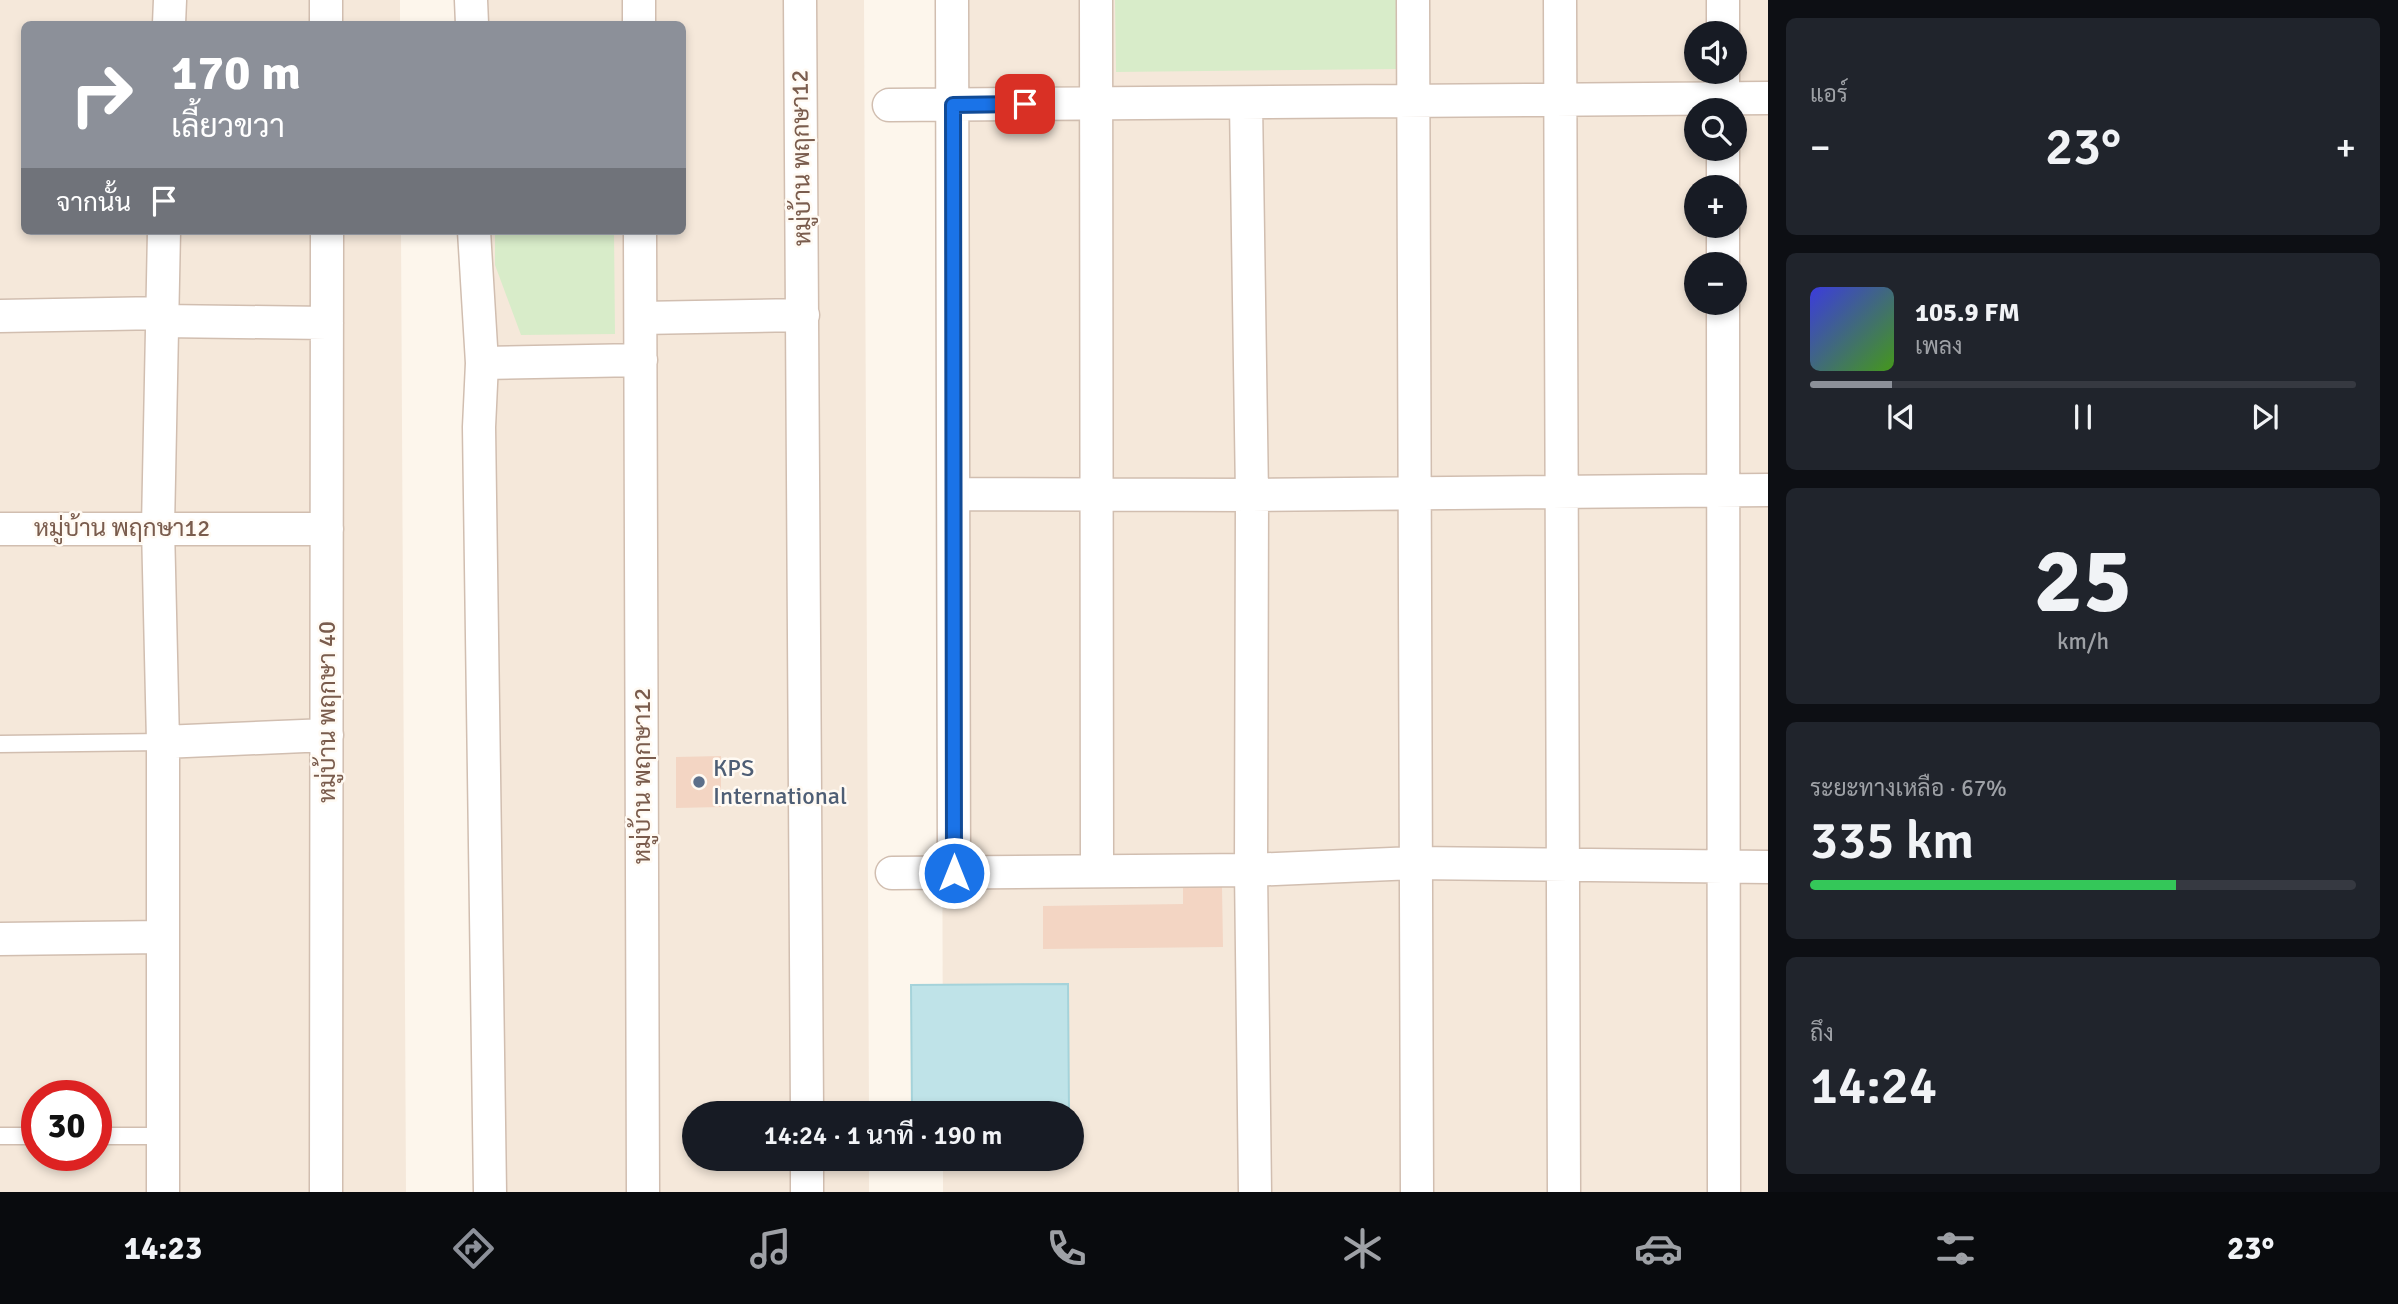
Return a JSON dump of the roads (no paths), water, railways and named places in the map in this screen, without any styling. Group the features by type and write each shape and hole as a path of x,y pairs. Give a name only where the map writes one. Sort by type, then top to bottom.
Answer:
{"street":[{"path":"169,21 170,0"},
{"path":"326,0 326,21"},
{"path":"471,0 471,21"},
{"path":"639,0 639,21"},
{"name":"หมู่บ้าน พฤกษา12","path":"800,0 807,1101"},
{"path":"952,0 954,873"},
{"path":"1096,0 1097,872"},
{"path":"1413,0 1417,1192"},
{"path":"1560,0 1564,1192"},
{"path":"1723,0 1723,21"},
{"path":"889,106 1560,100 1723,94 1768,98"},
{"path":"1247,103 1252,495 1251,870 1255,1192"},
{"path":"163,1192 163,742 158,527 164,235"},
{"name":"หมู่บ้าน พฤกษา 40","path":"326,1192 327,235"},
{"path":"474,235 482,363 479,428 490,1192"},
{"name":"หมู่บ้าน พฤกษา12","path":"640,235 643,1192"},
{"path":"641,318 803,315"},
{"path":"1723,315 1724,1192"},
{"path":"0,316 163,317 327,323"},
{"path":"482,363 641,360"},
{"path":"954,495 1768,490"},
{"name":"หมู่บ้าน พฤกษา12","path":"0,529 327,529"},
{"path":"163,742 327,735"},
{"path":"892,873 1251,870 1414,863 1768,867"},
{"path":"0,939 163,937"},
{"path":"807,1171 807,1192"}],"lane":[{"path":"0,744 163,742"},
{"path":"0,1136 21,1136"},
{"path":"112,1136 163,1136"}],"water":[{"path":"1068,984 1069,1101 912,1101 911,985"}],"place":[{"name":"KPS International","path":"699,782"}]}
